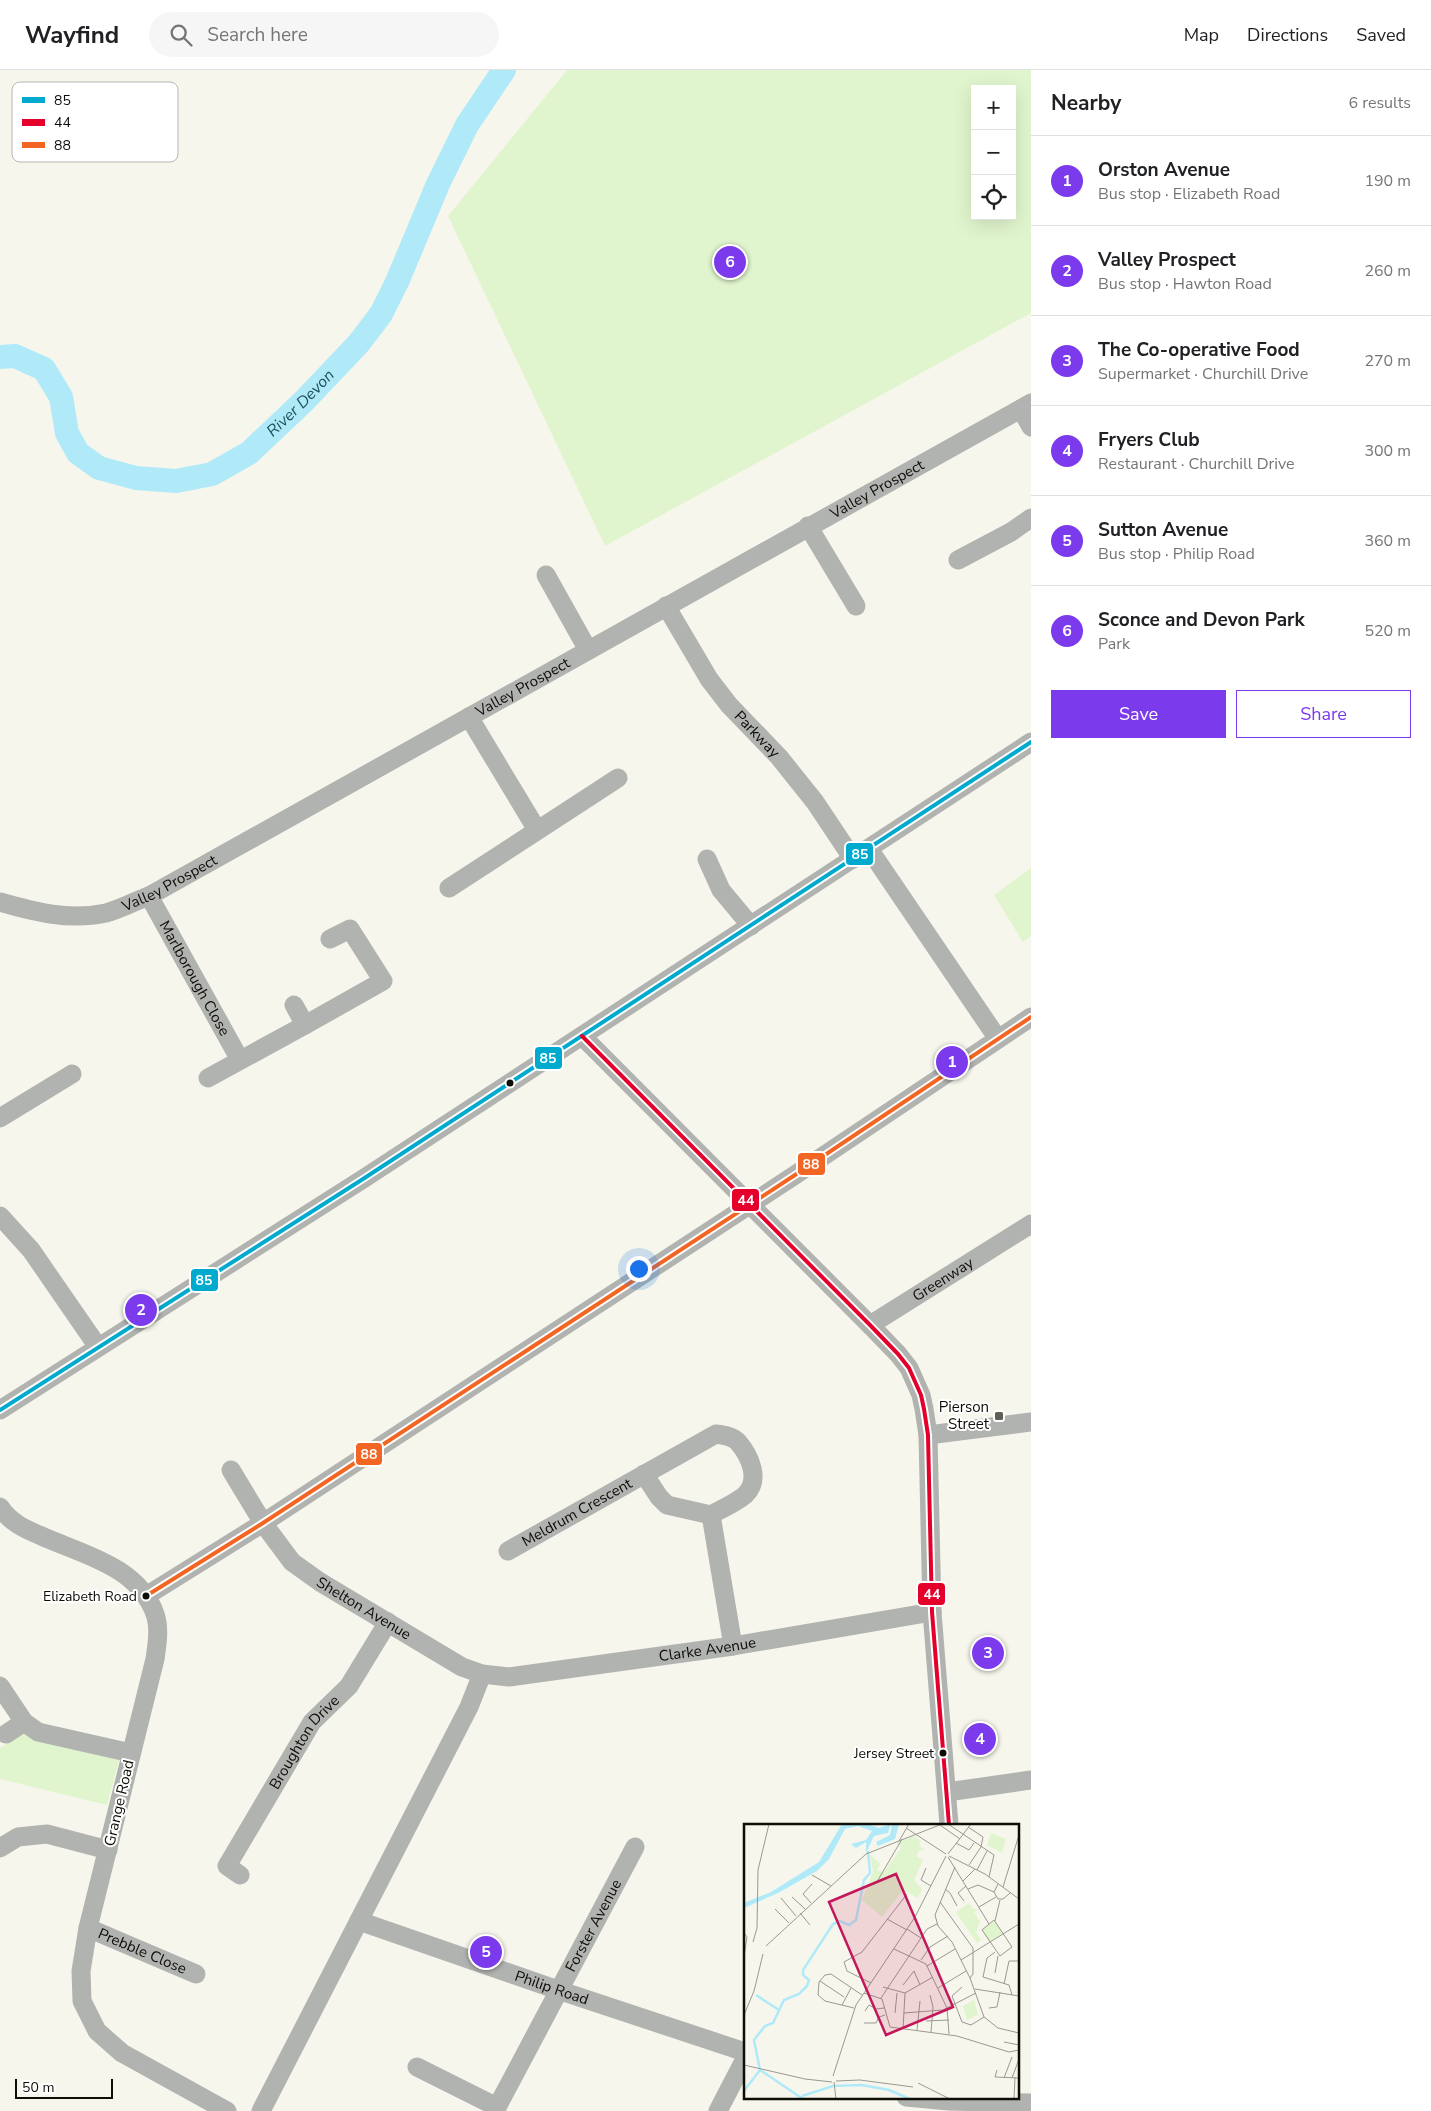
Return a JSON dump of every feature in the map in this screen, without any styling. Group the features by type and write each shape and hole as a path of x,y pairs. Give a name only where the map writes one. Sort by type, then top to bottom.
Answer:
{"street":[{"path":"1026,406 1031,428"},
{"name":"Valley Prospect","path":"0,902 32,911 73,917 108,912 149,896 808,526 1026,406"},
{"path":"958,560 1011,532 1031,518"},
{"path":"808,526 856,606"},
{"path":"546,576 588,650"},
{"name":"Parkway","path":"666,606 709,679 729,705 779,757 815,802 861,854 998,1039"},
{"path":"469,717 537,830"},
{"path":"0,1410 363,1179 1031,742"},
{"path":"448,888 618,778"},
{"path":"707,859 721,890 751,926"},
{"name":"Marlborough Close","path":"149,896 240,1060"},
{"path":"208,1078 383,981 350,929 330,939"},
{"path":"294,1005 305,1025"},
{"path":"146,1596 263,1523 1031,1017"},
{"path":"582,1036 870,1325 898,1354 916,1381 921,1395 928,1435 932,1612 949,1824"},
{"path":"0,1118 72,1074"},
{"path":"0,1216 31,1250 98,1347"},
{"name":"Greenway","path":"870,1325 1026,1233"},
{"path":"928,1435 1031,1422"},
{"name":"Meldrum Crescent","path":"508,1551 644,1474 716,1434 729,1436 737,1441 754,1469 752,1483 745,1495 711,1515 667,1505 659,1497 644,1474"},
{"name":"Shelton Avenue","path":"230,1470 263,1523 292,1562 320,1582 462,1667 482,1674"},
{"name":"Grange Road","path":"0,1507 8,1518 25,1529 117,1568 135,1582 146,1596 155,1615 158,1634 155,1659 88,1928 81,1971 82,2000 97,2031 122,2053 227,2111"},
{"path":"711,1515 732,1646"},
{"name":"Clarke Avenue","path":"482,1674 509,1677 732,1646 932,1612"},
{"name":"Broughton Drive","path":"227,1866 312,1722 349,1686 388,1622"},
{"path":"261,2111 469,1707 482,1674"},
{"path":"0,1686 24,1722 38,1732 131,1753"},
{"path":"6,1734 24,1722"},
{"path":"947,1792 1031,1780"},
{"path":"0,1848 18,1837 48,1834 108,1850"},
{"name":"Forster Avenue","path":"496,2109 635,1846"},
{"name":"Philip Road","path":"359,1921 744,2052"},
{"name":"Prebble Close","path":"88,1928 196,1974"},
{"path":"718,2111 744,2061"},
{"path":"424,2066 496,2109"},
{"path":"913,2098 948,2103 1031,2103"}],"green space":[{"path":"567,70 1031,70 1031,313 605,546 448,216"},
{"path":"1031,868 1031,936 1023,942 994,895"},
{"path":"22,1733 37,1740 119,1760 107,1805 0,1779 0,1748"}],"waterway":[{"name":"River Devon","path":"0,357 15,356 44,369 61,397 67,433 78,453 99,468 136,478 176,481 212,474 249,453 304,401 359,343 381,314 397,282 438,184 467,125 504,70"}],"transit line":[{"name":"85","path":"0,1410 363,1179 1031,742"},
{"name":"88","path":"146,1596 263,1523 795,1175 1031,1017"},
{"name":"44","path":"582,1036 870,1325 909,1368 921,1395 928,1435 932,1612 949,1824"}],"place":[{"name":"Sconce and Devon Park","path":"730,262"},
{"name":"Orston Avenue","path":"952,1062"},
{"name":"Valley Prospect","path":"141,1310"},
{"name":"Pierson Street","path":"999,1416"},
{"name":"Elizabeth Road","path":"146,1596"},
{"name":"The Co-operative Food","path":"988,1653"},
{"name":"Fryers Club","path":"980,1739"},
{"name":"Jersey Street","path":"943,1753"},
{"name":"Sutton Avenue","path":"486,1952"}]}
